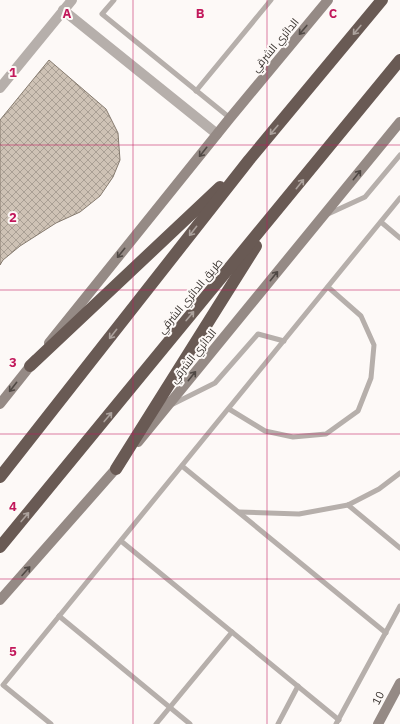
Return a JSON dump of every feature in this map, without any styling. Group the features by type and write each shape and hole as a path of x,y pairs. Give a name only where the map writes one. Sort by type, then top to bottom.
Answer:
{"highway":[{"path":"0,478 249,160 382,0"},
{"name":"طريق الدائري الشرقي","path":"0,547 400,60"},
{"path":"30,366 249,160"},
{"path":"116,469 282,205"}],"street":[{"path":"0,88 72,0"},
{"name":"الدائري الشرقي","path":"0,404 217,134 328,0"},
{"path":"63,10 217,134"},
{"name":"الدائري الشرقي","path":"0,600 116,469 400,122"},
{"name":"10","path":"378,724 400,683"}],"lane":[{"path":"114,0 102,14 230,118"},
{"path":"196,91 272,0"},
{"path":"323,216 366,197 399,159"},
{"path":"51,724 2,687 400,198"},
{"path":"381,222 400,238"},
{"path":"229,408 266,431 293,437 326,434 358,411 371,378 374,345 361,316 328,287"},
{"path":"166,407 215,383 258,334 284,340"},
{"path":"182,466 386,633"},
{"path":"239,512 299,514 348,505 379,489 400,473"},
{"path":"348,505 400,548"},
{"path":"121,541 298,686 337,722 400,606"},
{"path":"59,616 190,724"},
{"path":"156,724 232,632"},
{"path":"278,724 298,686"}],"building":[{"path":"49,60 106,109 118,133 120,160 113,177 100,196 80,212 56,223 20,246 3,260 0,265 0,120"}]}
